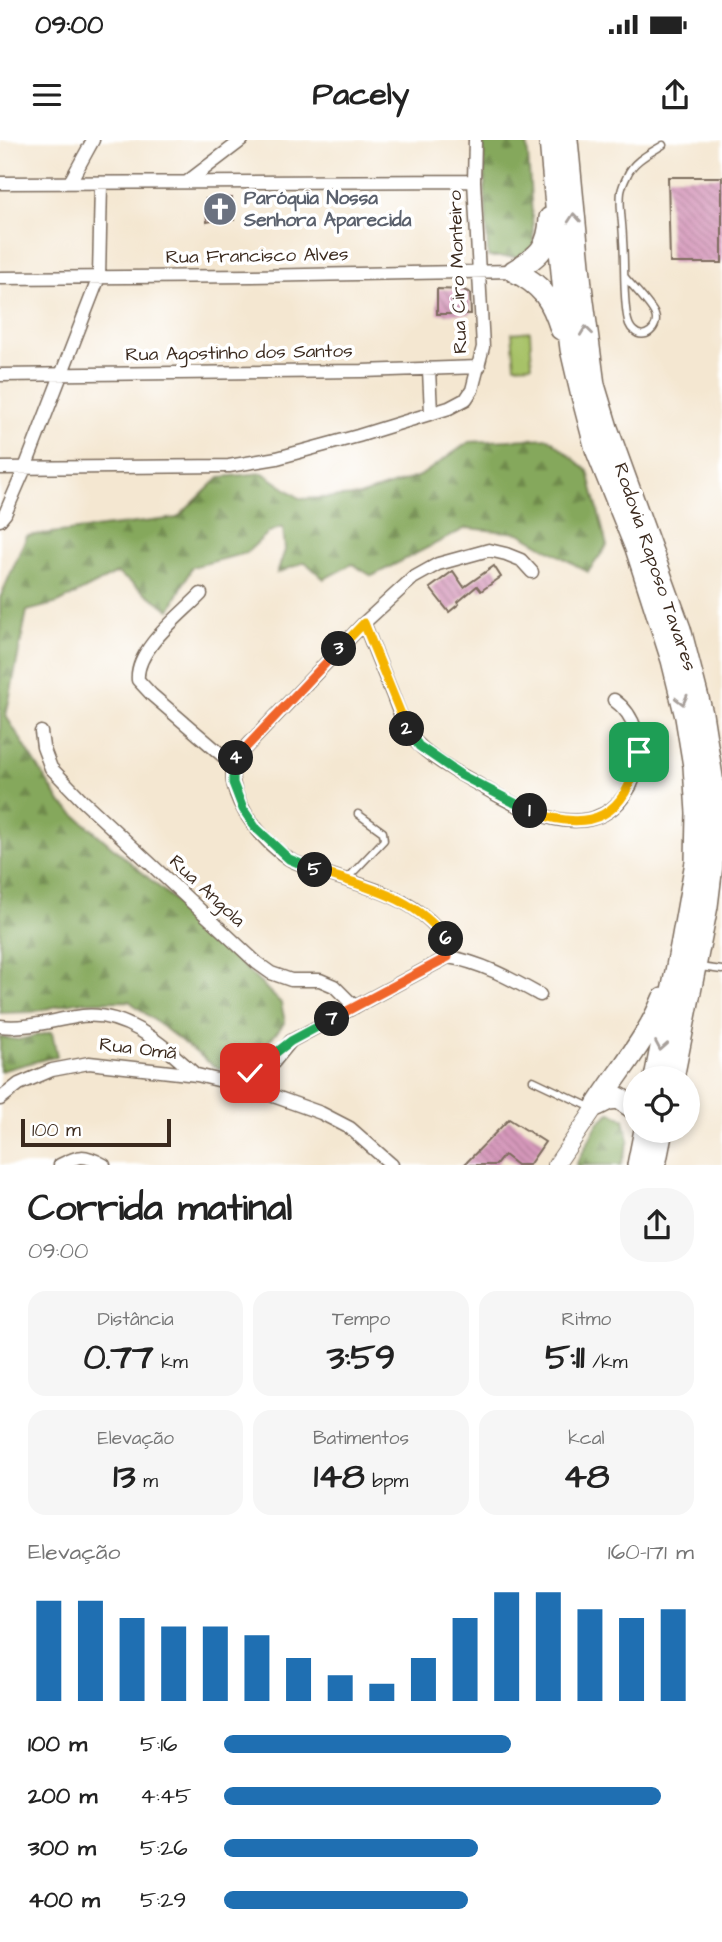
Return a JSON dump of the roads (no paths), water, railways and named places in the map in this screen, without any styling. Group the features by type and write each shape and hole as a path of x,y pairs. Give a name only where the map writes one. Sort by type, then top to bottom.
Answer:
{"highway":[{"name":"Rodovia Raposo Tavares","path":"550,140 571,349 581,392 596,449 636,548 680,629 702,714 715,796 707,906 675,1066"},
{"name":"Rodovia Raposo Tavares","path":"567,140 580,286 594,385 656,583 686,717 694,766 696,862 657,1066"},
{"path":"514,271 535,258 545,245 548,237 552,170"},
{"path":"514,271 533,280 545,293 557,316 574,378 581,392"},
{"path":"595,1107 659,1010 682,941"},
{"path":"595,1107 609,1099 619,1098 623,1101"},
{"path":"655,1165 659,1143"}],"main road":[{"path":"556,1165 595,1107"}],"street":[{"path":"71,182 93,140"},
{"path":"186,183 242,140"},
{"path":"474,181 475,140"},
{"name":"Rua Ciro Monteiro","path":"0,183 474,181 483,347 472,390 466,399 449,408 277,458 229,466 0,468"},
{"path":"0,520 25,468 99,277 101,184"},
{"name":"Rua Francisco Alves","path":"0,278 514,271"},
{"name":"Rua Agostinho dos Santos","path":"0,375 429,370 479,367"},
{"path":"429,370 431,413"},
{"path":"448,957 444,936 420,912 382,892 289,859 255,827 243,809 233,783 233,761 364,623 413,578 438,564 489,550 521,560 532,572"},
{"path":"201,594 155,640 143,656 138,680 223,756 233,761"},
{"path":"364,623 399,710 419,746 461,775 505,800 548,818 584,820 601,816 616,807 628,791 638,761 638,740 625,708 614,700"},
{"name":"Rua Angola","path":"41,732 51,768 257,963 271,973 291,981 320,980 334,986 355,1007"},
{"path":"232,1084 291,1041 448,957 480,966 540,995"},
{"path":"0,1026 46,1024 77,1016 113,1017 160,1042 197,1075"},
{"path":"265,1093 264,1080 269,1068 291,1041"},
{"name":"Rua Omã","path":"0,1099 19,1084 52,1070 89,1063 197,1075 251,1088 335,1119 350,1128 393,1165"},
{"path":"60,1165 76,1157 85,1156 104,1165"}],"lane":[{"path":"625,277 656,315 656,323 651,332 642,335 636,333 627,316 625,277 621,193 627,174 638,161 663,145"},
{"path":"346,880 384,840 383,832 358,814"},
{"path":"695,966 722,970"},
{"path":"533,1080 595,1107"}],"place":[{"name":"Paróquia Nossa Senhora Aparecida","path":"220,209"}]}
